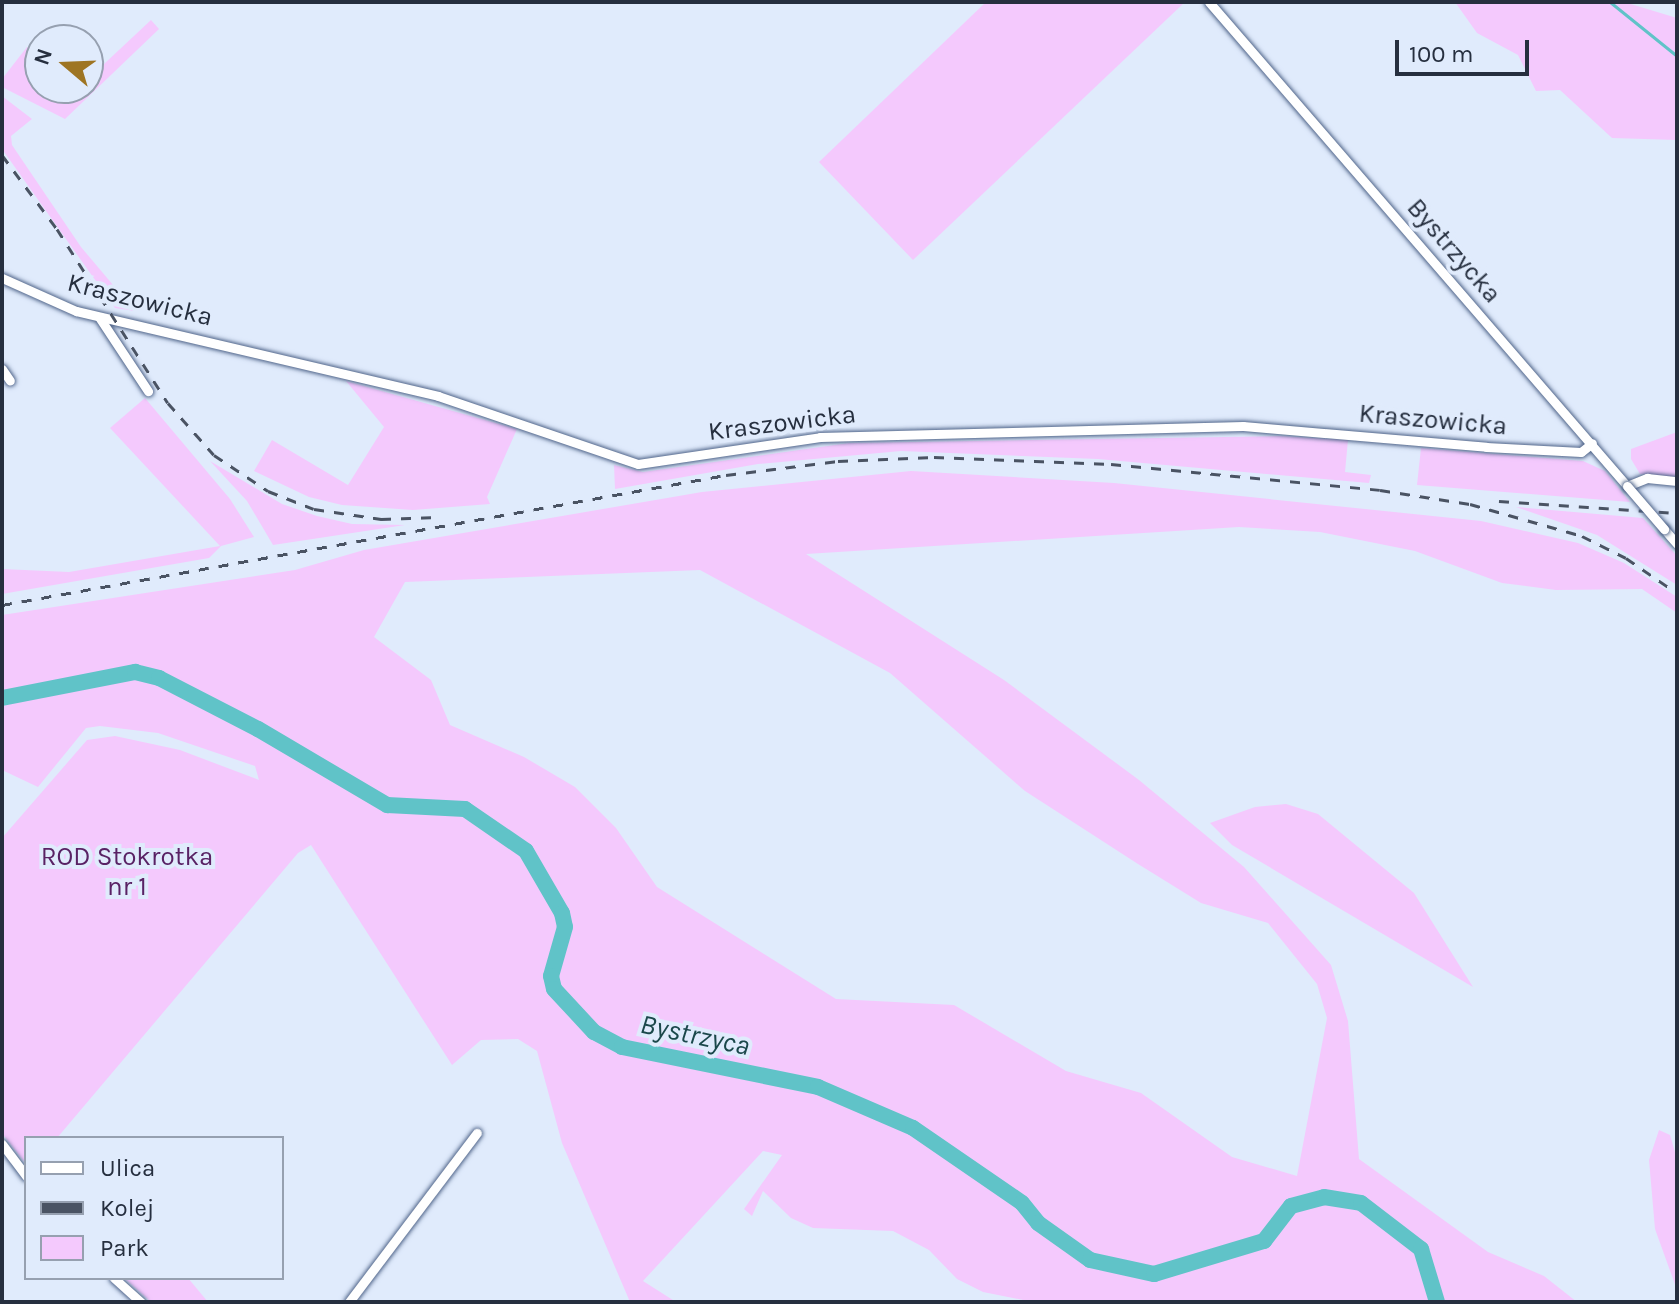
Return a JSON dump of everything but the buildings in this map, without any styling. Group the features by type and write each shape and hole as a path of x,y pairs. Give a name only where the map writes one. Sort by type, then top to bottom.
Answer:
{"street":[{"name":"Bystrzycka","path":"1209,2 1677,544"},
{"name":"Kraszowicka","path":"2,278 99,317 446,398 638,464 820,437 1243,426 1581,452 1592,443"},
{"path":"99,317 148,391"},
{"path":"2,369 10,381"},
{"path":"1627,486 1647,478 1677,481"},
{"path":"349,1302 477,1133"},
{"path":"2,1144 24,1173"},
{"path":"116,1280 141,1302"}],"green space":[{"path":"986,2 1185,2 913,260 819,162"},
{"path":"1455,2 1624,2 1677,18 1677,140 1612,138 1560,90 1536,91 1518,55 1477,33"},
{"path":"151,20 159,29 104,82 104,64"},
{"path":"24,51 24,98 2,87 2,79"},
{"path":"2,96 32,119 11,136 12,145 81,247 135,311 115,308 2,149"},
{"path":"35,104 81,104 65,119"},
{"path":"346,381 517,429 487,497 490,504 413,510 342,505 309,497 254,471 272,440 348,485 384,427"},
{"path":"145,398 230,499 254,537 221,546 209,558 2,594 2,569 69,572 220,546 110,428"},
{"path":"1677,432 1677,477 1640,474 1631,459 1631,449"},
{"path":"1280,436 1348,440 1345,472 1371,475 1369,483 1098,459 901,451 758,464 615,489 614,465 643,472 849,443"},
{"path":"1421,448 1583,461 1605,471 1630,502 1417,485"},
{"path":"210,461 282,504 317,516 352,524 405,525 273,545 247,501"},
{"name":"ROD Stokrotka nr 1","path":"911,471 1114,483 1481,521 1578,543 1624,563 1677,597 1677,613 1642,589 1556,590 1502,583 1415,551 1320,532 1239,527 806,554 1004,680 1139,780 1244,867 1331,965 1348,1021 1359,1159 1488,1252 1544,1276 1577,1302 1033,1302 983,1292 957,1279 929,1250 893,1231 813,1228 791,1218 763,1191 752,1216 744,1209 782,1155 763,1151 643,1281 676,1302 630,1302 562,1143 537,1051 518,1039 481,1040 452,1065 311,845 298,853 59,1136 24,1136 24,1161 4,1136 2,838 87,740 115,736 180,750 259,780 255,766 158,733 100,726 86,728 38,787 2,770 2,615 295,570 364,550 702,492","holes":["700,570 890,673 1025,791 1201,903 1268,923 1317,984 1327,1018 1297,1176 1232,1157 1141,1093 1066,1071 954,1005 836,999 657,887 616,828 575,787 524,757 450,725 431,680 374,637 405,582"]},
{"path":"1516,507 1643,518 1677,556 1677,585 1597,535"},
{"path":"1286,804 1318,814 1414,893 1473,987 1232,845 1210,823 1255,807"},
{"path":"1659,1130 1670,1135 1677,1159 1677,1290 1655,1229 1649,1160"},
{"path":"126,1280 190,1280 208,1302 151,1302"}],"waterway":[{"path":"1610,2 1677,56"},
{"name":"Bystrzyca","path":"2,698 135,672 159,678 258,729 387,805 465,809 526,851 562,913 565,927 551,976 554,989 594,1032 622,1047 818,1087 913,1128 1022,1203 1038,1223 1090,1260 1154,1274 1264,1241 1291,1206 1324,1197 1361,1203 1421,1249 1437,1302"}],"railway":[{"path":"2,155 57,229 168,403 214,455 268,491 314,509 381,519 438,517"},
{"path":"2,605 726,475 838,461 934,457 1111,464 1380,490 1470,504 1582,536 1626,558 1677,593"},
{"path":"1499,501 1677,513"}]}
